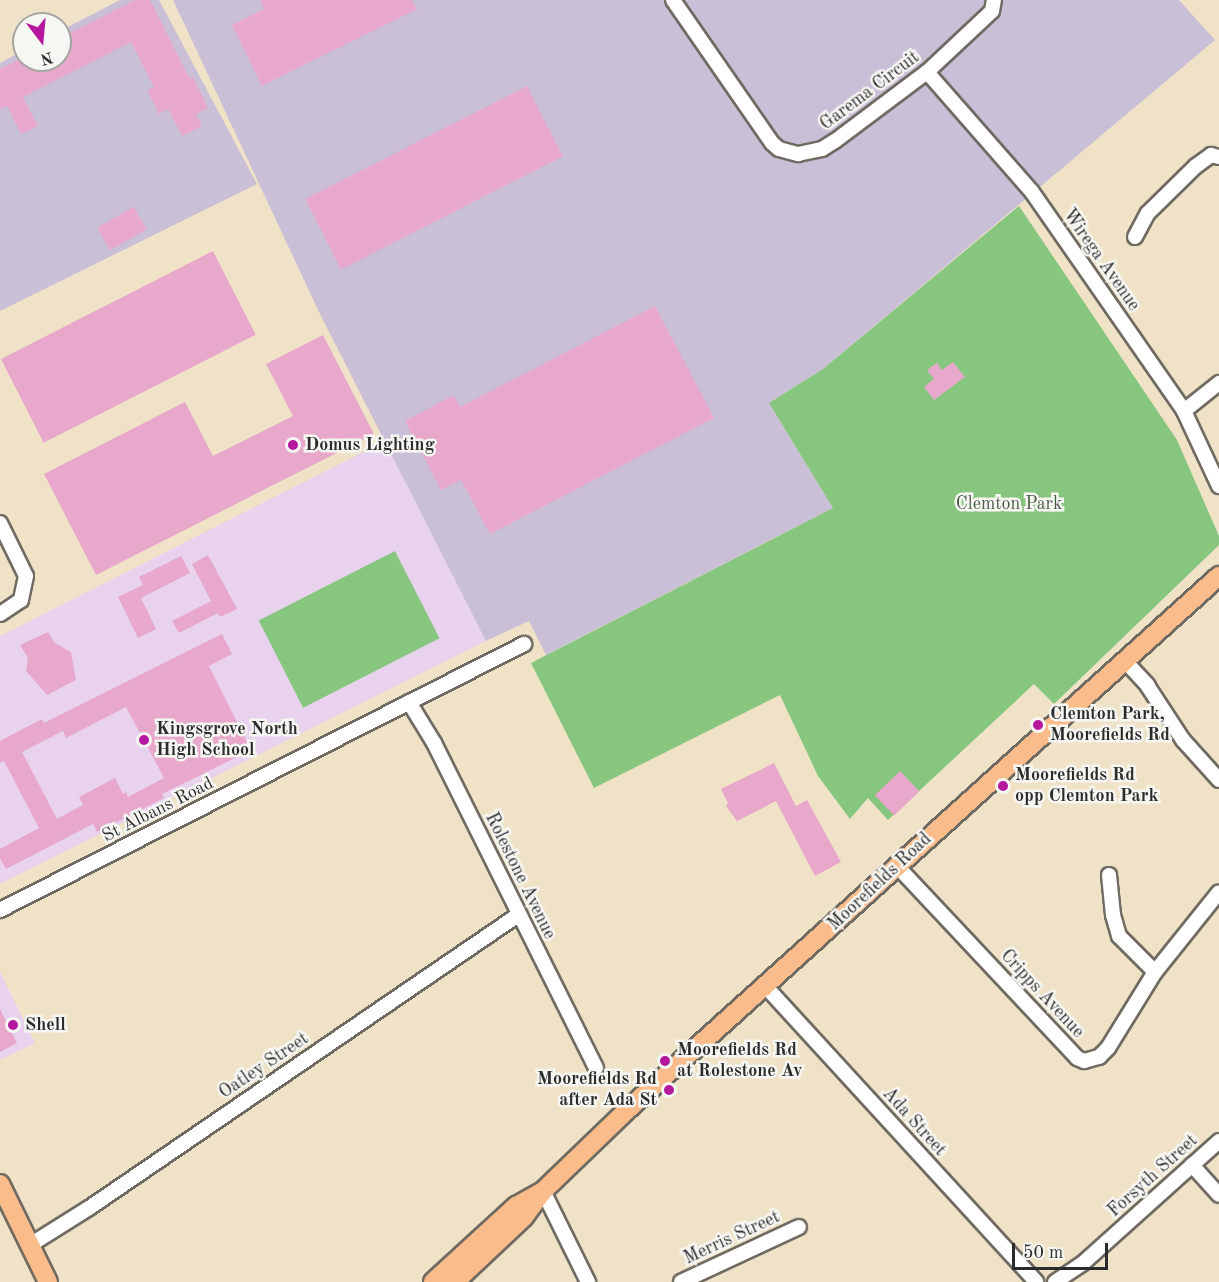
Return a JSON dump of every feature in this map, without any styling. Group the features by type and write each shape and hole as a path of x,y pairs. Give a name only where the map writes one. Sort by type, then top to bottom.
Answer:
{"main road":[{"name":"Moorefields Road","path":"454,1282 524,1217 543,1191 626,1111 1219,576"},
{"path":"0,1184 48,1282"},
{"name":"Moorefields Road","path":"433,1282 516,1206 543,1191"}],"street":[{"name":"Garema Circuit","path":"673,0 772,143 789,153 810,153 829,145 927,72 992,10 994,0"},
{"name":"Wirega Avenue","path":"927,72 1032,192 1184,411 1219,486"},
{"path":"1135,237 1148,213 1196,166 1211,155 1219,158"},
{"path":"1184,411 1219,383"},
{"path":"0,523 26,576 21,600 0,614"},
{"name":"St Albans Road","path":"0,910 524,644"},
{"path":"1125,662 1148,685 1183,740 1219,780"},
{"name":"Rolestone Avenue","path":"409,702 434,742 596,1068"},
{"name":"Cripps Avenue","path":"897,866 1080,1061 1093,1060 1108,1048 1155,972 1219,892"},
{"path":"1109,874 1113,915 1119,936 1155,972"},
{"name":"Oatley Street","path":"30,1245 89,1208 518,915"},
{"name":"Ada Street","path":"766,987 1036,1282"},
{"name":"Forsyth Street","path":"1055,1282 1082,1263 1219,1141"},
{"path":"1192,1165 1219,1195"},
{"path":"543,1191 588,1282"},
{"name":"Merris Street","path":"681,1282 799,1227"}],"shaded area":[{"path":"120,0 159,0 257,184 0,311 0,63 12,56 12,72 72,72 72,25"},
{"path":"173,0 1179,0 1215,40 823,369 769,403 833,508 546,655 529,621 486,641 319,312"},
{"name":"Kingsgrove North High School","path":"385,441 486,641 0,884 0,636"},
{"name":"Shell","path":"0,972 35,1043 0,1060"}],"green space":[{"name":"Clemton Park","path":"1019,206 1177,440 1219,536 1219,545 1054,704 1034,684 888,820 868,798 850,819 818,776 780,695 594,788 531,663 833,508 769,403 823,369"},
{"path":"395,551 439,638 303,708 259,620"}],"building":[{"path":"135,0 150,0 190,79 193,77 208,108 196,114 202,126 182,136 168,109 159,114 147,90 154,87 131,42 23,97 38,126 21,134 7,106 0,109 0,69 12,63 12,72 72,72 72,32"},
{"path":"260,0 412,0 417,9 262,86 232,25 264,9"},
{"path":"527,86 563,156 341,269 305,199"},
{"path":"134,207 147,230 110,250 97,227"},
{"path":"213,251 256,335 44,443 1,359"},
{"path":"655,306 714,418 490,534 461,480 441,490 405,421 454,395 460,407"},
{"name":"Domus Lighting","path":"323,335 374,434 96,575 44,474 185,402 213,456 293,416 266,364"},
{"path":"953,362 965,377 934,400 924,387 934,379 927,370 937,363 942,370"},
{"path":"208,555 237,609 220,617 218,613 179,633 172,621 211,601 192,564"},
{"path":"181,556 190,573 141,598 156,629 138,638 118,597 143,585 139,577"},
{"path":"48,632 55,643 71,652 76,680 47,695 26,671 28,658 20,645"},
{"path":"222,634 232,654 209,666 251,750 162,794 164,798 97,832 93,824 6,869 0,858 0,849 39,828 4,761 0,763 0,741 42,719 44,723","holes":["126,707 164,778 128,797 126,792 123,794 115,778 79,797 83,805 57,819 22,752 63,731 66,738"]},
{"path":"774,763 796,806 807,800 841,862 815,876 776,801 737,821 726,806 728,803 721,789"},
{"path":"900,771 919,791 894,815 875,795"},
{"path":"0,1009 17,1043 0,1052"}],"place":[{"name":"Domus Lighting","path":"293,445"},
{"name":"Clemton Park, Moorefields Rd","path":"1038,725"},
{"name":"Kingsgrove North High School","path":"144,740"},
{"name":"Moorefields Rd opp Clemton Park","path":"1003,786"},
{"name":"Shell","path":"13,1025"},
{"name":"Moorefields Rd at Rolestone Av","path":"665,1061"},
{"name":"Moorefields Rd after Ada St","path":"669,1090"}]}
